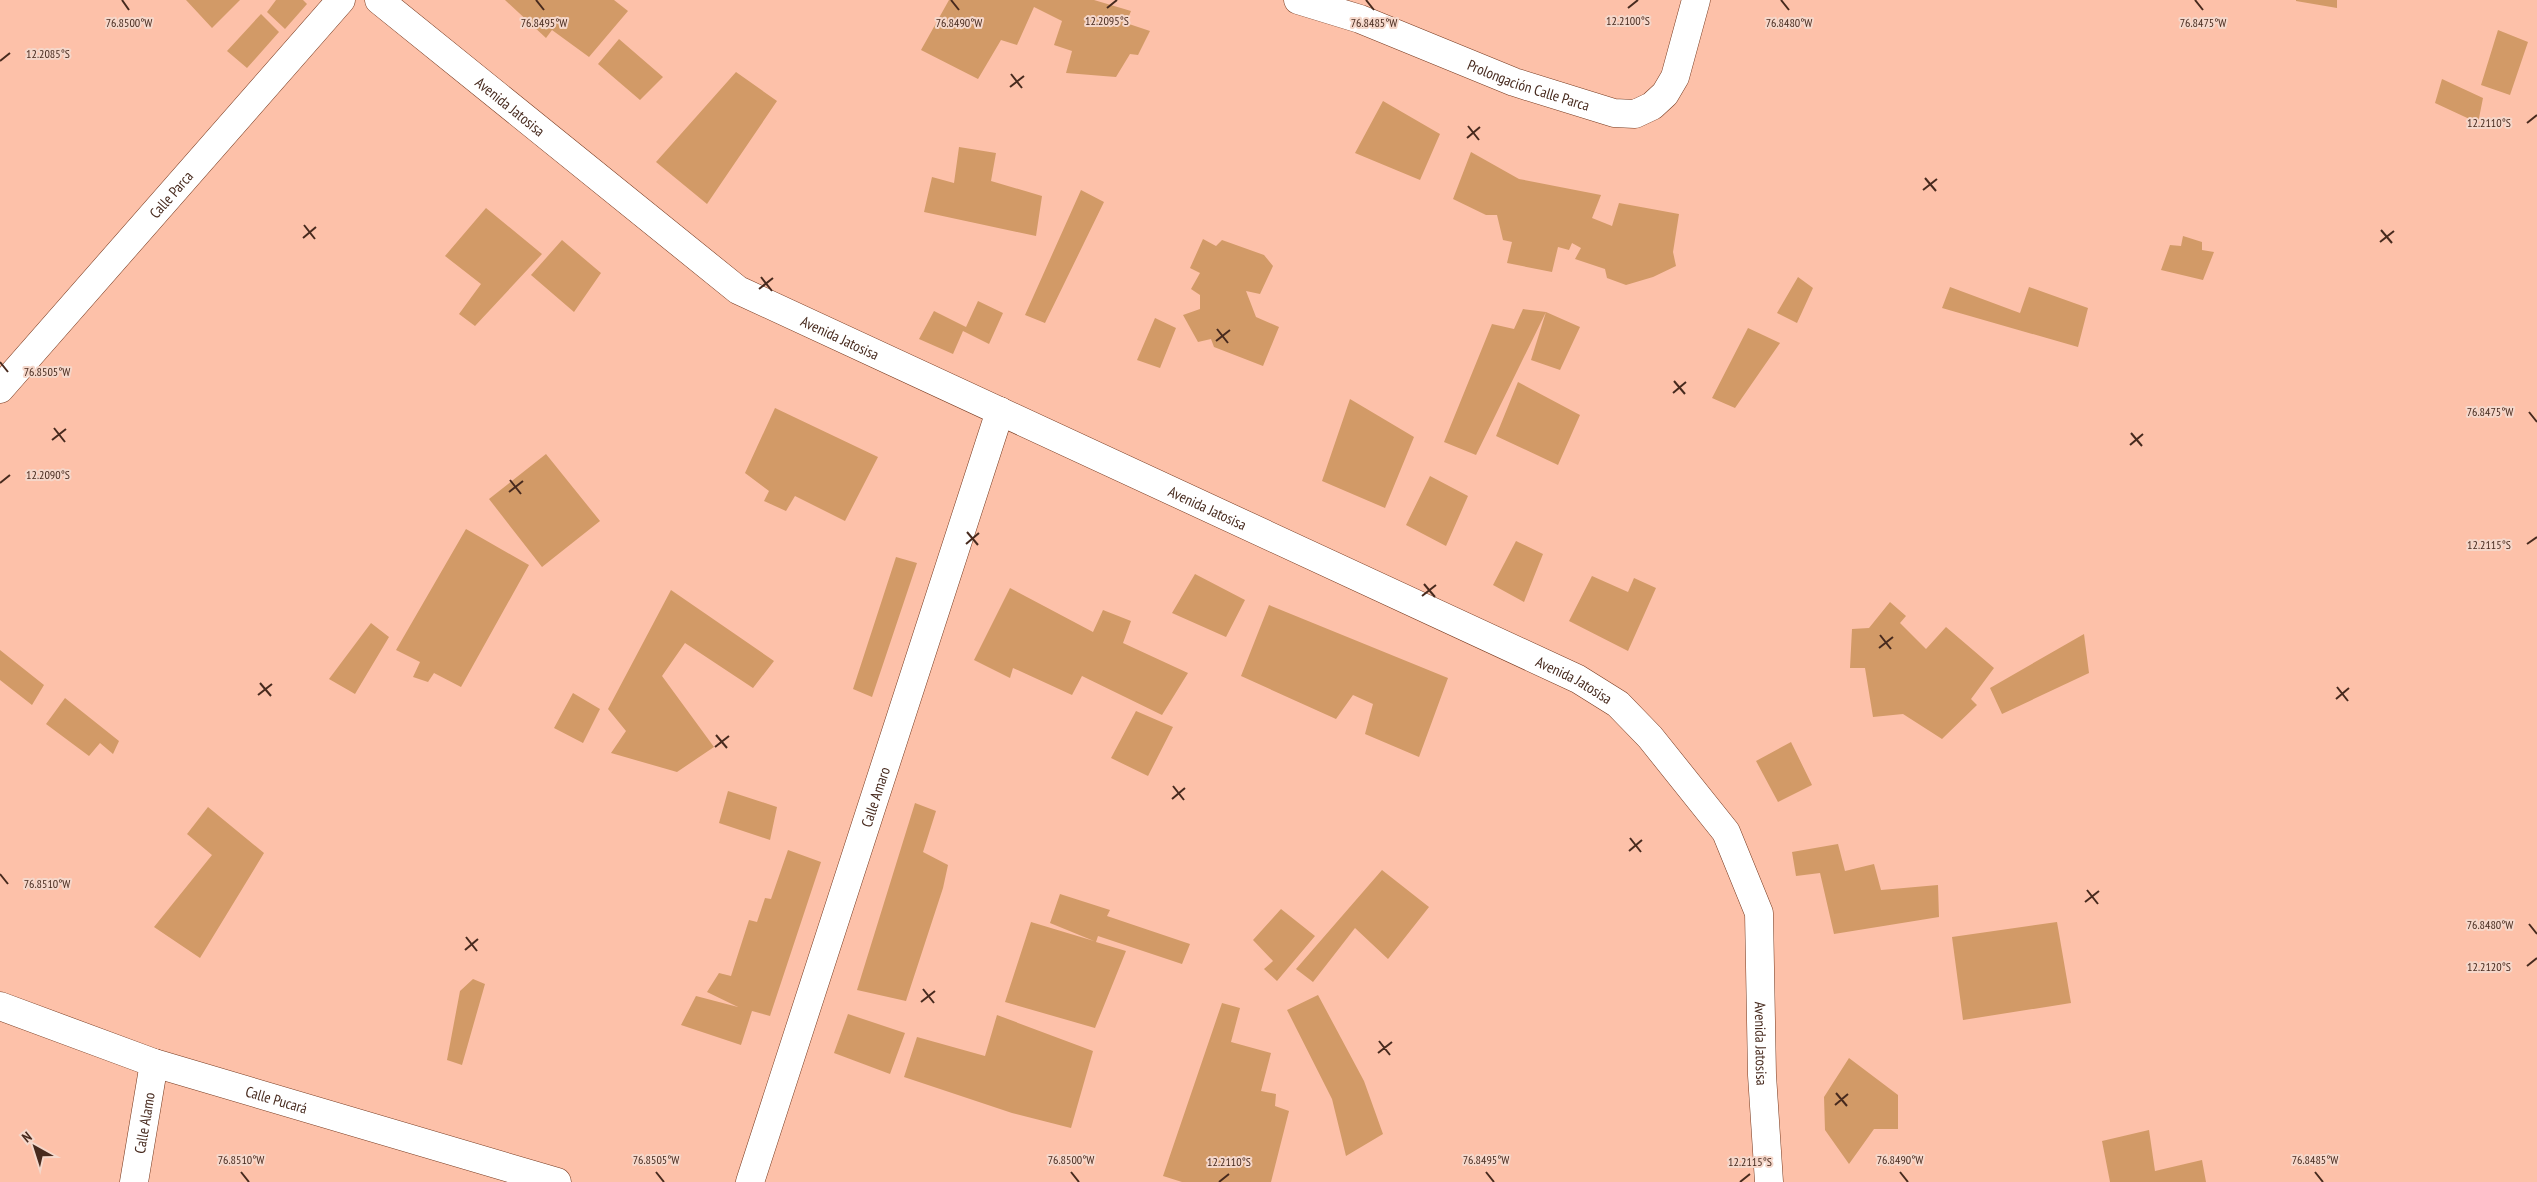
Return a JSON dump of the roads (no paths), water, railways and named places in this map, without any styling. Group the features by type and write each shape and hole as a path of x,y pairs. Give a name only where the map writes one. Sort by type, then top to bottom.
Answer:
{"street":[{"name":"Calle Parca","path":"0,389 341,0"},
{"name":"Avenida Jatosisa","path":"379,0 738,290 1578,679 1618,704 1650,737 1726,832 1759,913 1762,1075 1769,1182"},
{"name":"Prolongación Calle Parca","path":"1298,0 1360,19 1514,82 1614,113 1635,114 1652,106 1665,94 1675,77 1696,0"},
{"name":"Calle Amaro","path":"750,1182 1000,411"},
{"name":"Calle Pucará","path":"0,1006 154,1063 557,1182"},
{"name":"Calle Alamo","path":"134,1182 154,1063"}]}
